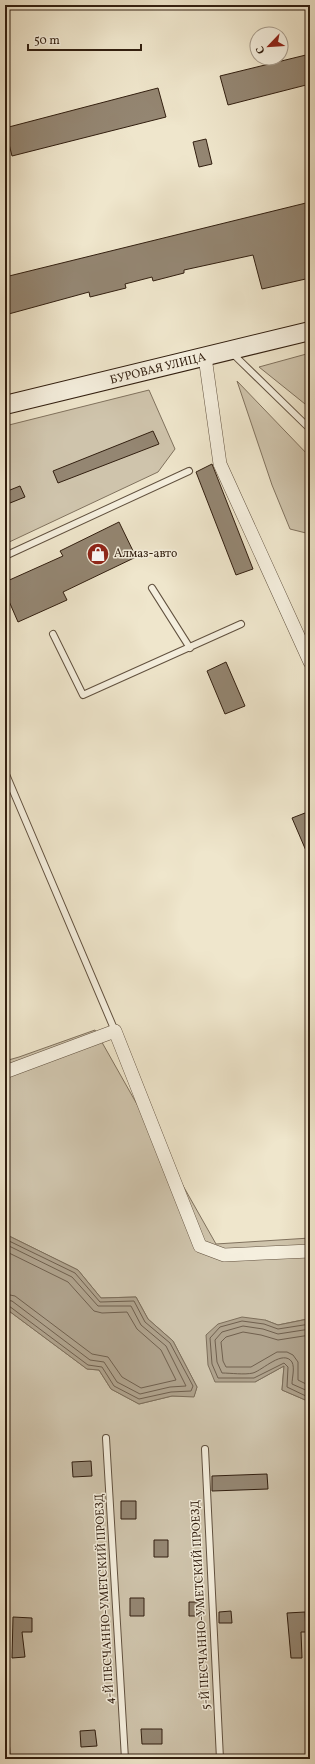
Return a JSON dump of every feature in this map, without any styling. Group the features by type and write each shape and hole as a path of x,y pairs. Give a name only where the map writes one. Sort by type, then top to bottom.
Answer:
{"main road":[{"name":"БУРОВАЯ УЛИЦА","path":"5,405 310,331"}],"street":[{"path":"205,357 220,464 310,662"},
{"path":"5,1072 115,1031 200,1246 224,1255 310,1250"}],"lane":[{"path":"230,351 310,429"},
{"path":"5,556 189,471"},
{"path":"152,588 190,648"},
{"path":"53,634 82,695 241,624"},
{"path":"5,772 115,1031"},
{"name":"4-Й ПЕСЧАННО-УМЕТСКИЙ ПРОЕЗД","path":"106,1438 125,1759"},
{"name":"5-Й ПЕСЧАННО-УМЕТСКИЙ ПРОЕЗД","path":"205,1449 220,1759"},
{"path":"5,1734 7,1759"}],"shaded area":[{"path":"310,353 310,408 259,367"},
{"path":"237,381 310,457 310,534 290,529 272,485"},
{"path":"149,390 175,449 158,472 5,544 5,426"},
{"path":"95,1030 216,1244 310,1238 310,1320 307,1319 278,1325 265,1320 255,1382 284,1366 282,1390 310,1402 310,1759 5,1759 5,1308 87,1369 99,1370 111,1389 139,1404 172,1396 194,1396 197,1387 173,1341 148,1319 136,1297 101,1298 78,1270 5,1234 5,1061"}],"water":[{"path":"5,1234 78,1270 101,1298 136,1297 148,1319 173,1341 197,1387 194,1397 172,1396 139,1404 111,1389 99,1370 87,1369 5,1308"},
{"path":"242,1317 265,1320 278,1325 308,1319 310,1320 310,1402 282,1390 284,1366 255,1382 215,1382 208,1365 206,1335 218,1324"}],"building":[{"path":"310,54 310,84 228,105 220,76 261,66 289,66 289,59"},
{"path":"158,88 166,117 12,156 5,128"},
{"path":"206,139 212,164 199,167 193,142"},
{"path":"310,202 310,278 262,289 253,255 184,270 184,273 153,281 152,277 125,284 126,288 90,297 89,292 5,315 5,277"},
{"path":"153,431 159,444 58,483 53,471"},
{"path":"212,464 253,569 236,575 196,472"},
{"path":"20,486 25,497 5,505 5,492"},
{"path":"119,522 136,557 63,592 67,600 18,622 5,592 5,582 63,556 60,551"},
{"path":"226,662 245,706 225,714 207,671"},
{"path":"305,813 310,824 310,860 292,818"},
{"path":"91,1461 92,1476 73,1477 72,1462"},
{"path":"267,1474 268,1489 212,1491 212,1476"},
{"path":"121,1501 136,1501 136,1519 121,1519"},
{"path":"154,1540 168,1540 168,1557 154,1557"},
{"path":"130,1598 144,1598 144,1616 130,1616"},
{"path":"189,1602 201,1602 201,1616 189,1616"},
{"path":"231,1611 232,1623 219,1623 219,1612"},
{"path":"305,1612 306,1632 301,1632 302,1658 291,1658 287,1613"},
{"path":"13,1617 32,1618 32,1632 22,1632 25,1657 12,1658"},
{"path":"141,1729 162,1729 162,1744 142,1744"},
{"path":"95,1730 97,1746 81,1747 80,1731"}],"place":[{"name":"Алмаз-авто","path":"98,554"}]}
